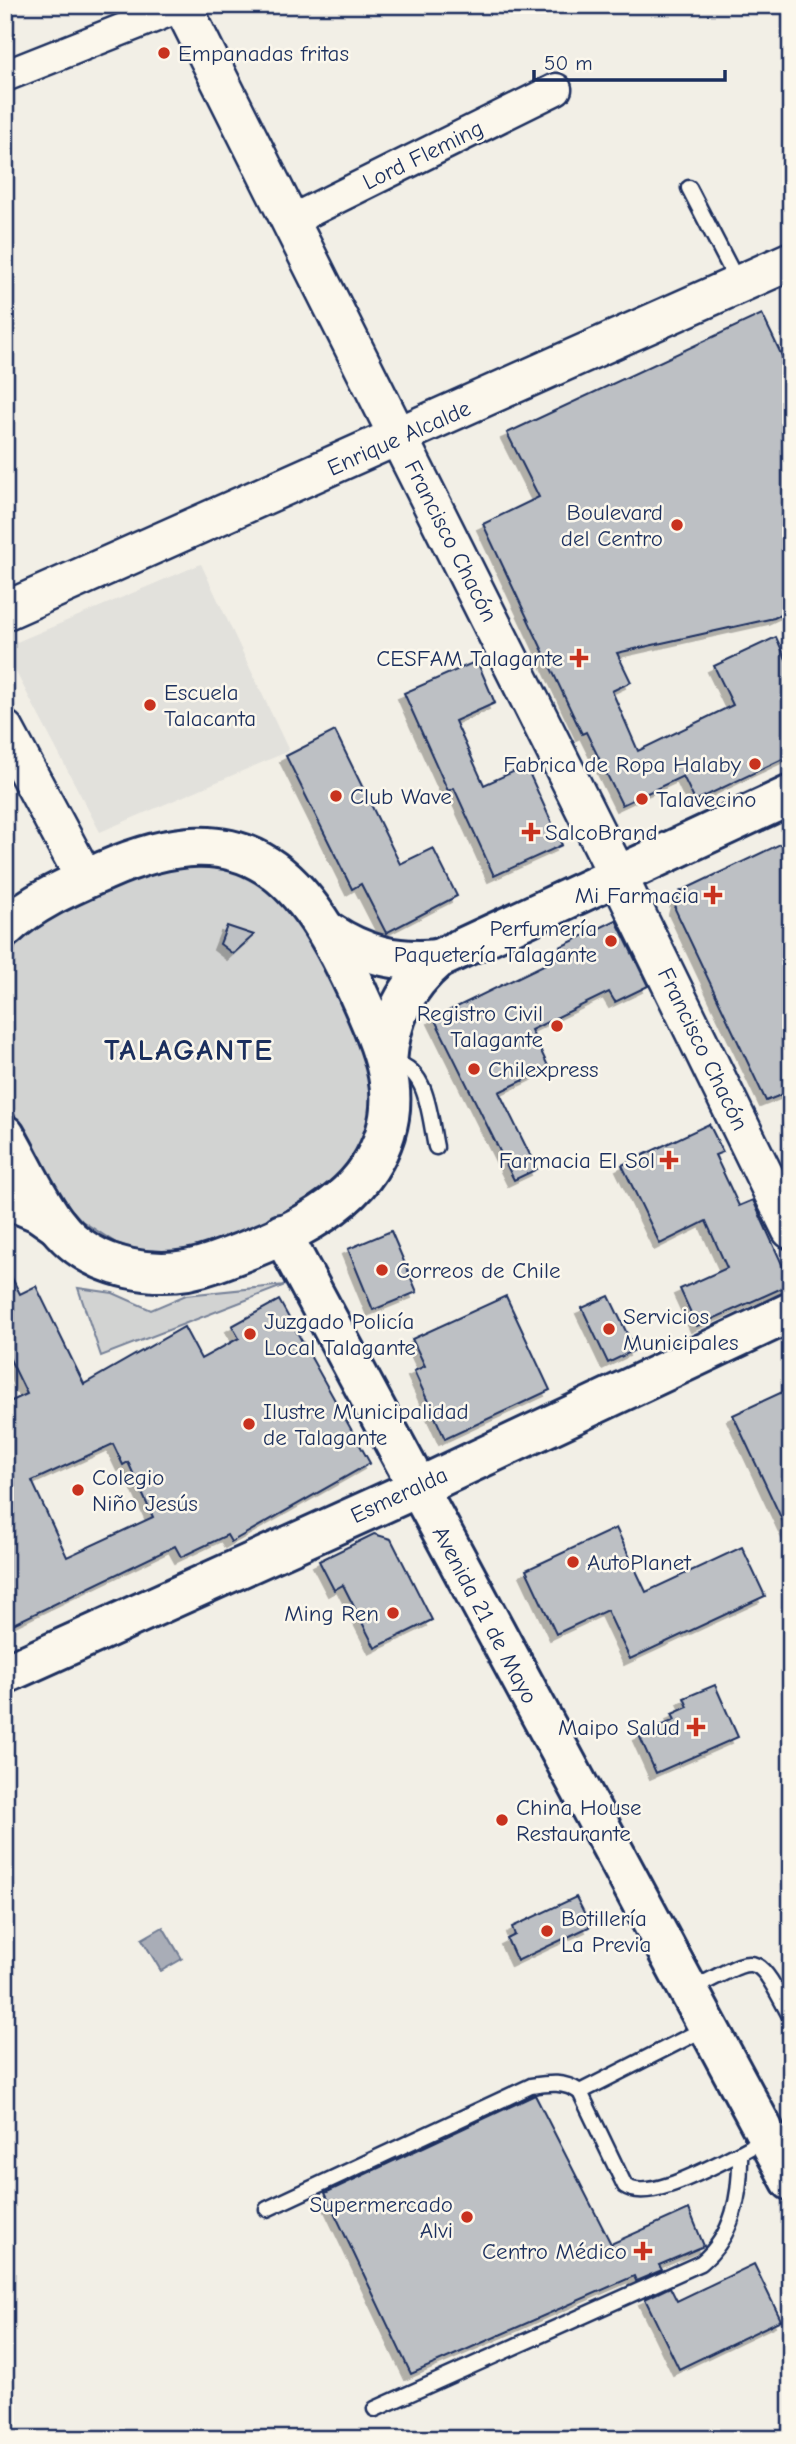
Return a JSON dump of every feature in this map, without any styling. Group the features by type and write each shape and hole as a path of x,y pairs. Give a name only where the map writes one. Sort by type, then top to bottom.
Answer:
{"main road":[{"path":"5,1198 38,1212 73,1240 109,1262 162,1273 203,1267 282,1234 336,1204 370,1168 382,1140 390,1109 387,1062 393,1022 400,1004 423,972 438,959 791,795"},
{"path":"5,928 23,912 85,879 166,848 203,846 223,849 260,861 301,893 329,932 387,1062"},
{"path":"329,932 380,957 409,961 438,959"},
{"path":"5,1135 58,1226"},
{"name":"Avenida 21 de Mayo","path":"282,1234 708,2027 754,2145 791,2181"},
{"name":"Esmeralda","path":"5,1674 417,1488 791,1312"}],"street":[{"path":"5,76 183,6"},
{"name":"Francisco Chacón","path":"183,6 618,876 791,1230"},
{"name":"Lord Fleming","path":"290,221 556,89"},
{"name":"Enrique Alcalde","path":"5,611 399,438 791,261"},
{"path":"5,730 85,879"}],"lane":[{"path":"689,188 738,285"},
{"path":"387,1062 408,1067 420,1080 436,1147"},
{"path":"688,1991 746,1963 757,1964 766,1972 791,2018"},
{"path":"580,2092 708,2027"},
{"path":"267,2209 531,2086 551,2083 569,2085 580,2092 625,2186 632,2191 657,2190 754,2145"},
{"path":"375,2409 701,2263 717,2250 727,2231 740,2177 754,2145"}],"shaded area":[{"name":"Escuela Talacanta","path":"201,564 289,751 100,832 9,659 12,644"},
{"path":"208,863 268,883 322,945 369,1065 372,1104 364,1146 340,1178 304,1206 186,1253 147,1252 116,1243 82,1221 63,1200 5,1096 5,966 17,944 48,916 132,873"},
{"path":"285,1285 101,1356 78,1288 113,1293 151,1310 186,1295"},
{"path":"163,1927 182,1959 161,1971 142,1939"}],"building":[{"name":"Boulevard del Centro","path":"762,314 791,375 791,610 774,618 617,653 631,682 612,691 638,751 733,705 714,666 776,637 791,670 791,755 695,801 683,776 622,805 586,732 582,734 483,524 539,497 507,433"},
{"path":"477,661 495,703 455,721 484,785 526,766 562,845 494,876 454,788 448,791 404,693"},
{"name":"Club Wave","path":"335,731 400,864 433,848 457,896 386,933 361,884 352,889 286,756"},
{"path":"791,839 791,1091 766,1101 675,909 679,892"},
{"path":"616,920 648,986 615,1002 609,992 531,1030 549,1068 499,1092 537,1169 514,1180 434,1018 564,955 560,947"},
{"path":"227,926 254,935 233,954 220,944"},
{"path":"709,1124 723,1152 715,1155 739,1206 753,1200 791,1284 697,1326 680,1289 727,1268 706,1221 660,1244 622,1165"},
{"name":"Correos de Chile","path":"391,1231 417,1292 373,1310 348,1249"},
{"path":"5,1264 20,1294 36,1286 84,1384 184,1327 201,1359 239,1338 232,1326 279,1300 370,1463 231,1542 227,1535 181,1557 175,1546 5,1628 5,1404 27,1394 5,1349","holes":["113,1444 123,1465 128,1462 153,1517 67,1557 32,1481"]},
{"path":"506,1296 550,1390 445,1439 414,1371 425,1366 412,1339"},
{"name":"Servicios Municipales","path":"609,1296 635,1350 608,1363 582,1308"},
{"path":"791,1388 791,1539 733,1415"},
{"path":"616,1528 646,1592 742,1547 765,1596 630,1659 607,1610 556,1634 526,1570"},
{"path":"374,1534 391,1539 432,1620 375,1648 343,1585 334,1590 319,1561"},
{"name":"Maipo Salud","path":"715,1685 738,1737 656,1773 639,1735 675,1720 672,1714 688,1707 684,1698"},
{"name":"Botillería La Previa","path":"576,1897 591,1926 517,1961 507,1939 515,1935 512,1927"},
{"name":"Supermercado Alvi","path":"535,2095 611,2244 689,2209 704,2246 659,2265 662,2270 636,2281 634,2276 411,2374 325,2193"},
{"path":"754,2264 781,2320 679,2369 645,2299 670,2287 677,2301"}],"place":[{"name":"Empanadas fritas","path":"164,53"},
{"name":"Boulevard del Centro","path":"677,525"},
{"name":"CESFAM Talagante","path":"579,658"},
{"name":"Escuela Talacanta","path":"150,705"},
{"name":"Fabrica de Ropa Halaby","path":"755,764"},
{"name":"Club Wave","path":"336,796"},
{"name":"Talavecino","path":"642,799"},
{"name":"SalcoBrand","path":"531,832"},
{"name":"Mi Farmacia","path":"713,895"},
{"name":"Perfumería Paquetería Talagante","path":"611,941"},
{"name":"Registro Civil Talagante","path":"557,1026"},
{"name":"Chilexpress","path":"474,1069"},
{"name":"Farmacia El Sol","path":"669,1160"},
{"name":"Correos de Chile","path":"382,1270"},
{"name":"Servicios Municipales","path":"609,1329"},
{"name":"Juzgado Policía Local Talagante","path":"250,1334"},
{"name":"Ilustre Municipalidad de Talagante","path":"249,1424"},
{"name":"Colegio Niño Jesús","path":"78,1490"},
{"name":"AutoPlanet","path":"573,1562"},
{"name":"Ming Ren","path":"393,1613"},
{"name":"Maipo Salud","path":"696,1727"},
{"name":"China House Restaurante","path":"502,1820"},
{"name":"Botillería La Previa","path":"547,1931"},
{"name":"Supermercado Alvi","path":"467,2217"},
{"name":"Centro Médico","path":"643,2251"}],"district":[{"name":"TALAGANTE","path":"189,1050"}]}
